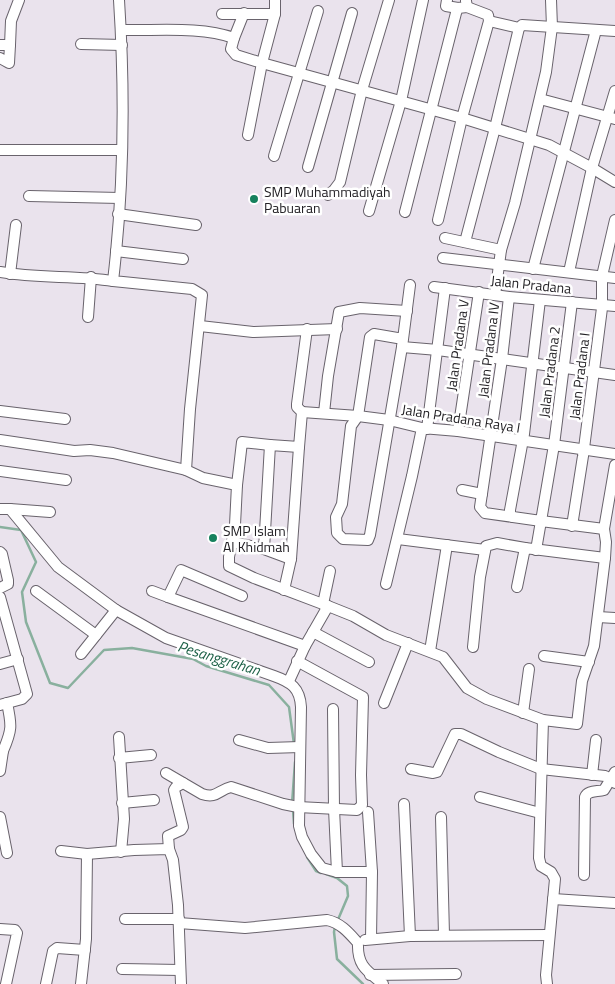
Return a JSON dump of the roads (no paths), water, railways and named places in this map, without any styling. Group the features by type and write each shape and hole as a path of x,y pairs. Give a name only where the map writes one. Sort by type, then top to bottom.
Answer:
{"street":[{"path":"0,58 9,63 5,45 19,0"},
{"path":"113,281 122,150 123,87 119,0"},
{"path":"248,135 262,64 275,14 275,0"},
{"path":"328,195 340,182 362,90 389,0"},
{"path":"369,211 401,101 423,0"},
{"path":"438,220 462,118 488,21 488,15 464,5 446,6 447,0"},
{"path":"495,295 501,250 515,203 549,54 552,27 551,0"},
{"path":"406,212 432,109 464,5"},
{"path":"274,156 318,11"},
{"path":"244,13 234,38 231,49 233,53 262,64 332,81 530,139 563,151 615,182"},
{"path":"308,167 352,13"},
{"path":"222,14 275,14"},
{"path":"488,21 518,28 522,25 615,31"},
{"path":"465,242 495,128 518,28"},
{"path":"121,30 200,31 234,38"},
{"path":"533,270 596,30"},
{"path":"82,44 122,45"},
{"path":"569,272 592,168 612,118 615,91"},
{"path":"540,99 612,118"},
{"path":"0,150 122,150"},
{"path":"29,196 120,198"},
{"path":"118,214 196,225"},
{"name":"Jalan Pradana I","path":"572,526 594,372 602,305 602,276 615,220"},
{"path":"16,225 5,273 27,277 91,278 192,289 202,295 186,470"},
{"path":"445,238 501,250"},
{"path":"116,251 183,259"},
{"path":"443,258 533,270 569,272 615,278"},
{"path":"88,317 91,278"},
{"path":"410,285 403,343 373,524 368,540 343,539 337,533 336,522 342,504 350,426 358,416 370,337 374,334 403,343 471,356 615,375"},
{"name":"Jalan Pradana","path":"434,287 509,297 615,306"},
{"path":"386,584 424,428 438,350 445,288"},
{"name":"Jalan Pradana V","path":"458,432 471,356 479,292"},
{"name":"Jalan Pradana IV","path":"482,494 509,297"},
{"path":"513,517 510,510 523,441 540,300"},
{"name":"Jalan Pradana 2","path":"536,550 554,446 572,302"},
{"path":"324,413 328,376 337,329 337,315 340,311 360,308 407,310"},
{"path":"200,326 253,332 337,329"},
{"path":"284,590 291,559 302,412 297,408 297,404 307,329"},
{"path":"0,411 65,419"},
{"name":"Jalan Pradana Raya I","path":"302,412 389,420 424,428 615,454"},
{"path":"0,440 113,453 186,470 204,478 237,485"},
{"path":"299,447 242,442 237,485 236,526 229,557 229,566 284,590 353,616 386,635 443,657 471,691 487,699 543,720 577,724 582,681 594,646 605,558 611,542 604,530 615,465"},
{"path":"264,550 270,445"},
{"path":"0,472 66,480"},
{"path":"462,490 482,494 480,507 485,513 604,530"},
{"path":"5,509 50,512"},
{"path":"5,509 58,568 116,610 166,638 289,681 301,700 297,807 300,832 311,854 322,868 337,872 372,872"},
{"path":"398,539 485,550"},
{"path":"233,542 291,559"},
{"path":"474,647 480,577 486,546 497,543 536,550 605,558"},
{"path":"430,651 447,546"},
{"path":"517,587 525,548"},
{"path":"0,552 8,584 0,588"},
{"path":"168,597 181,570 242,596"},
{"path":"289,681 297,661 326,605 330,571"},
{"path":"36,591 96,636"},
{"path":"152,592 305,646"},
{"path":"0,598 3,623 18,659 27,694 22,699 4,704 12,726 11,733 2,752 0,771"},
{"path":"81,654 116,610"},
{"path":"598,617 615,618"},
{"path":"313,632 369,662"},
{"path":"384,703 408,643"},
{"path":"544,656 589,662"},
{"path":"0,664 18,659"},
{"path":"166,773 209,796 214,796 224,788 231,787 297,807 357,810 362,805 363,697 297,661"},
{"path":"523,713 529,669"},
{"path":"333,709 337,872"},
{"path":"543,720 539,861 541,866 554,876 547,984"},
{"path":"411,769 437,772 455,734 461,734 541,769 614,778"},
{"path":"119,737 124,818 121,852"},
{"path":"239,740 268,748 298,747"},
{"path":"592,775 596,740"},
{"path":"119,758 152,755"},
{"path":"584,875 585,797 590,792 604,790 614,778"},
{"path":"180,984 179,921 174,860 169,849 168,836 181,830 184,826 174,790 183,783"},
{"path":"480,797 540,813"},
{"path":"122,803 154,800"},
{"path":"404,804 410,936"},
{"path":"368,812 372,872 371,939"},
{"path":"0,816 7,853"},
{"path":"441,817 444,935"},
{"path":"61,852 87,854 169,849"},
{"path":"81,984 85,950 87,854"},
{"path":"553,899 615,903"},
{"path":"125,919 179,921 245,928 332,921 343,927 358,943 358,953 362,965 369,975 383,984"},
{"path":"0,929 14,930 17,934 6,984"},
{"path":"358,943 371,939 410,936 549,935"},
{"path":"46,984 53,951 57,948 85,950"},
{"path":"122,969 180,970"},
{"path":"369,975 456,974"}],"waterway":[{"name":"Pesanggrahan","path":"0,527 21,530 36,562 22,592 26,622 50,683 68,688 104,650 132,648 193,659 206,666 269,685 289,707 294,744"},
{"name":"Pesanggrahan","path":"292,804 295,762"},
{"name":"Pesanggrahan","path":"293,810 294,824"},
{"name":"Pesanggrahan","path":"307,857 316,871 321,873"},
{"name":"Pesanggrahan","path":"326,874 337,878 347,886 348,896 337,922"},
{"name":"Pesanggrahan","path":"335,927 337,959 363,984"}],"place":[{"name":"SMP Muhammadiyah Pabuaran","path":"254,199"},
{"name":"SMP Islam Al Khidmah","path":"213,538"}]}
